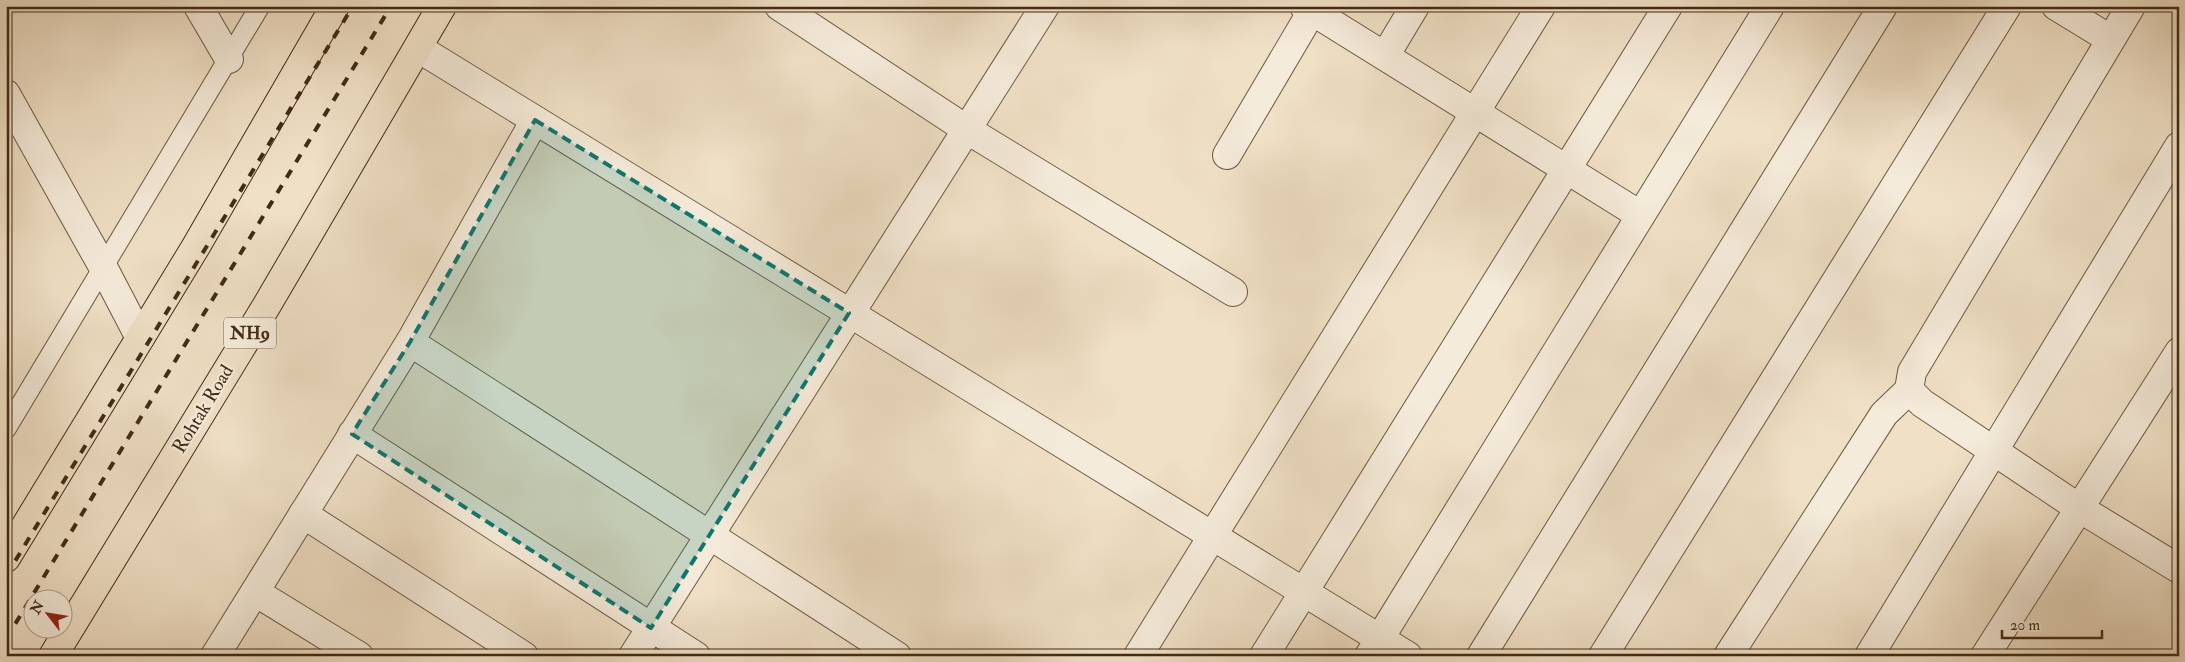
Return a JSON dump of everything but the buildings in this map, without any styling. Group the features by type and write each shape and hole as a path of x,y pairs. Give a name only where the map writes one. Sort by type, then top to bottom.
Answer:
{"highway":[{"path":"6,558 195,248 335,6"},
{"name":"Rohtak Road","path":"53,656 267,305 442,6"}],"street":[{"path":"198,6 229,59"},
{"path":"779,6 966,129 1233,292"},
{"path":"633,656 1045,6"},
{"path":"1385,56 1415,6"},
{"path":"1138,656 1541,6"},
{"path":"1264,656 1668,6"},
{"path":"1374,647 1770,6"},
{"path":"1481,656 1883,6"},
{"path":"1603,656 2007,6"},
{"path":"2056,6 2110,38"},
{"path":"1728,656 1884,414 1909,390 1912,372 2110,38 2131,6"},
{"path":"1226,155 1308,9 1476,111 1640,215"},
{"path":"418,48 1303,592 1374,647 1408,656"},
{"path":"6,94 103,267 140,338"},
{"path":"215,656 410,342 535,120"},
{"path":"1869,656 2179,146"},
{"path":"410,342 897,656"},
{"path":"1985,656 2179,352"},
{"path":"1909,390 1922,402 2079,508 2179,569"},
{"path":"352,434 696,656"},
{"path":"303,514 524,656"},
{"path":"255,592 359,656"}],"lane":[{"path":"6,429 260,6"}],"highlighted area":[{"path":"535,120 849,313 651,628 352,434 410,342"}],"railway":[{"path":"6,576 353,6"},
{"path":"6,639 391,6"}]}
